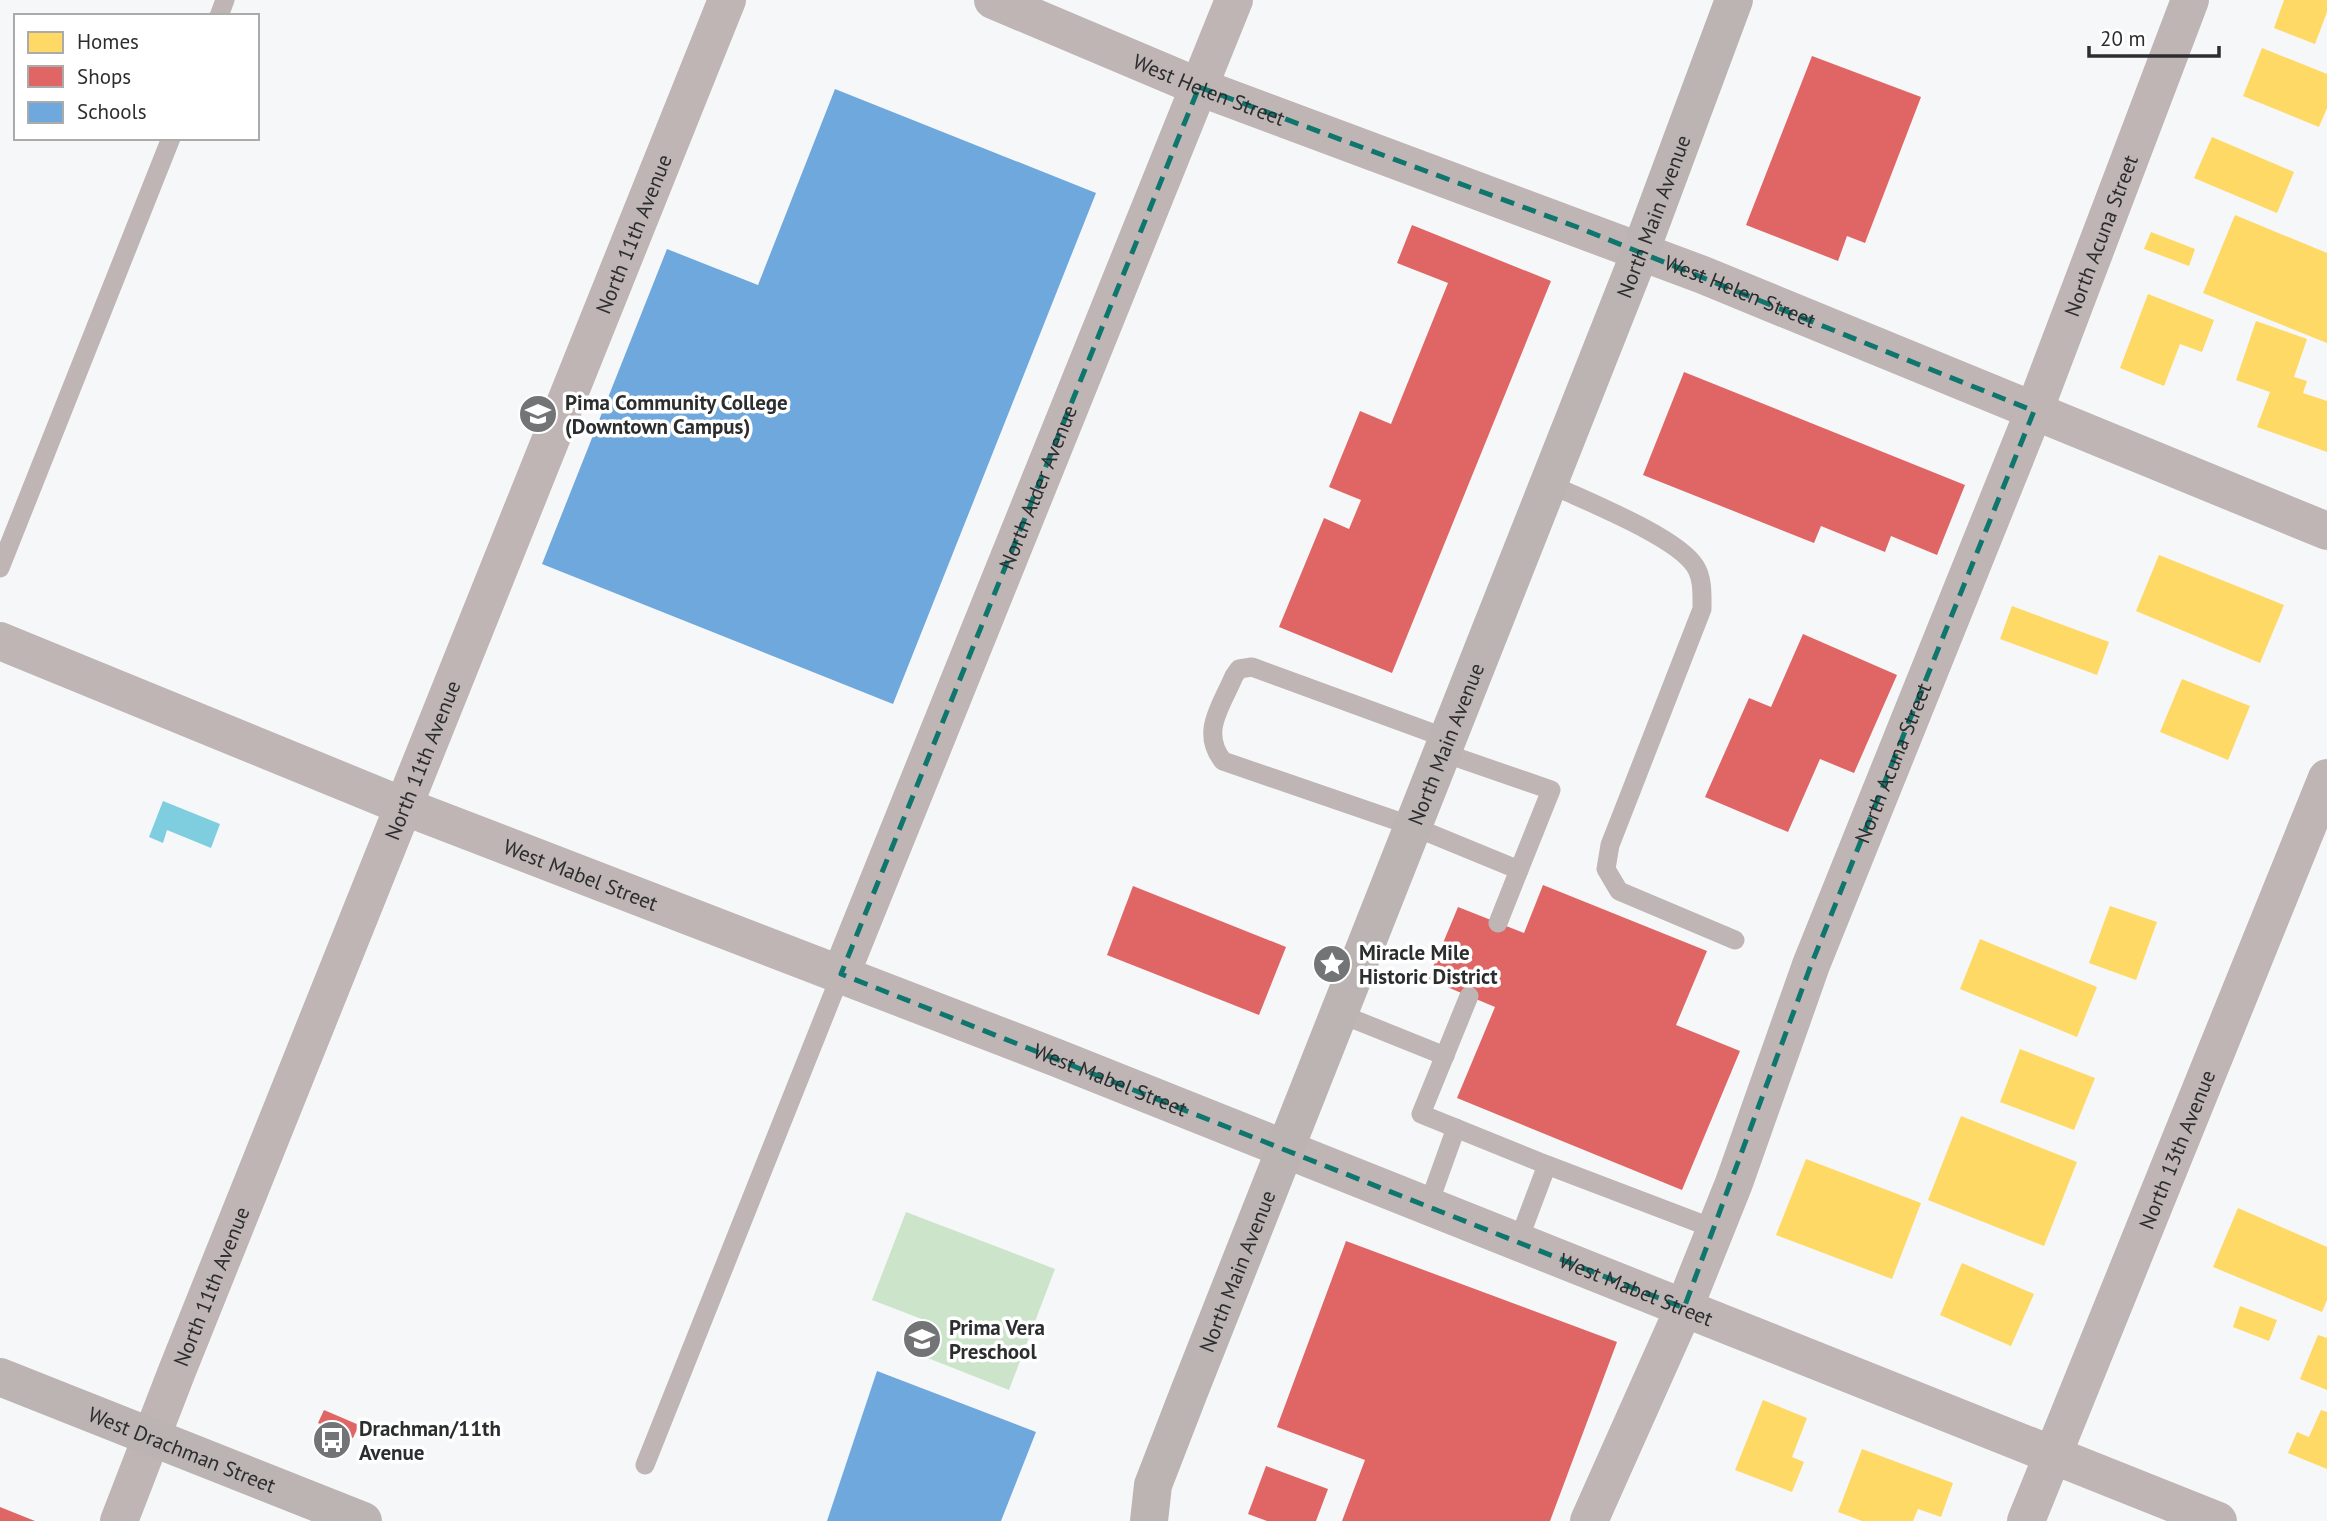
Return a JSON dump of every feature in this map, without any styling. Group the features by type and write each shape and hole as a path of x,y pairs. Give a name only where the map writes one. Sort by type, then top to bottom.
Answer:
{"main road":[{"name":"North Main Avenue","path":"1122,1521 1151,1503 1338,1013 1641,250 1734,0"},
{"name":"West Drachman Street","path":"0,1377 363,1521"}],"street":[{"name":"North 11th Avenue","path":"119,1521 727,0"},
{"name":"West Helen Street","path":"993,0 1199,87 1641,250 2327,531"},
{"name":"North Alder Avenue","path":"841,974 1234,0"},
{"name":"North Acuna Street","path":"1589,1521 1684,1308 1811,965 2034,411 2190,0"},
{"name":"West Mabel Street","path":"0,641 403,806 841,974 2218,1521"},
{"name":"North 13th Avenue","path":"2026,1521 2327,778"}],"lane":[{"path":"0,568 169,140"},
{"path":"1548,483 1669,543 1695,566 1703,590 1702,609 1610,845 1606,869 1619,891 1735,940"},
{"path":"1498,923 1520,870 1551,790 1252,667 1239,669 1234,676 1210,733 1214,750 1223,761 1412,826 1520,870"},
{"path":"645,1465 841,974"},
{"path":"1469,996 1421,1114 1715,1228"},
{"path":"1338,1013 1445,1056"},
{"path":"1428,1206 1456,1128"},
{"path":"1518,1242 1547,1165"}],"highlighted area":[{"path":"1199,87 1577,227 2034,411 1811,965 1684,1308 841,974"}],"green space":[{"path":"906,1212 1055,1269 1009,1390 920,1355 932,1323 872,1300"}],"water":[{"path":"163,801 220,824 211,848 167,830 163,843 149,837"}],"building: Homes":[{"path":"2284,0 2327,0 2327,12 2315,44 2274,28"},
{"path":"2262,48 2327,74 2327,108 2319,127 2243,96"},
{"path":"2212,137 2294,172 2277,213 2194,178"},
{"path":"2235,215 2327,253 2327,343 2203,293"},
{"path":"2151,232 2195,249 2189,266 2144,249"},
{"path":"2148,294 2214,320 2202,352 2180,344 2164,386 2120,368"},
{"path":"2256,321 2307,339 2294,377 2307,381 2303,393 2327,401 2327,452 2257,427 2270,392 2236,380"},
{"path":"2159,555 2284,605 2260,663 2136,611"},
{"path":"2012,606 2109,642 2097,675 2000,639"},
{"path":"2182,679 2250,706 2228,760 2160,732"},
{"path":"2110,906 2157,922 2136,980 2089,963"},
{"path":"1980,939 2097,987 2077,1037 1960,989"},
{"path":"2020,1049 2095,1078 2074,1130 2000,1102"},
{"path":"1961,1116 2077,1162 2044,1246 1928,1200"},
{"path":"1806,1159 1921,1203 1892,1279 1776,1235"},
{"path":"2238,1208 2327,1247 2327,1300 2322,1312 2213,1267"},
{"path":"1962,1263 2034,1294 2011,1346 1940,1315"},
{"path":"2240,1306 2277,1320 2269,1341 2233,1327"},
{"path":"2318,1335 2327,1338 2327,1390 2300,1379"},
{"path":"1763,1400 1807,1418 1792,1457 1804,1462 1792,1492 1735,1470"},
{"path":"2321,1410 2327,1412 2327,1469 2288,1453 2297,1432 2309,1437"},
{"path":"1862,1449 1953,1483 1941,1517 1918,1509 1913,1521 1862,1521 1838,1512"}],"building: Shops":[{"path":"1812,56 1921,97 1865,243 1847,236 1838,261 1746,225"},
{"path":"1412,225 1551,281 1392,673 1279,627 1324,518 1349,529 1361,500 1329,487 1360,411 1391,424 1448,283 1397,263"},
{"path":"1684,372 1965,485 1937,555 1891,536 1885,552 1821,526 1814,543 1643,475"},
{"path":"1803,634 1897,675 1854,773 1820,759 1788,832 1705,797 1749,698 1771,707"},
{"path":"1543,885 1707,951 1676,1025 1740,1051 1682,1190 1457,1098 1495,1007 1428,979 1458,907 1524,933"},
{"path":"1133,886 1286,947 1259,1015 1107,955"},
{"path":"1346,1241 1617,1342 1550,1521 1342,1521 1365,1460 1277,1427"},
{"path":"324,1410 359,1425 353,1438 318,1423"},
{"path":"1266,1466 1328,1489 1316,1521 1267,1521 1248,1514"},
{"path":"0,1507 35,1521 0,1521"}],"building: Schools":[{"path":"835,89 1096,193 893,704 542,564 667,249 758,285"},
{"path":"877,1371 1036,1432 1001,1521 827,1521"}],"place":[{"name":"Pima Community College (Downtown Campus)","path":"538,414"},
{"name":"Miracle Mile Historic District","path":"1332,964"},
{"name":"Prima Vera Preschool","path":"922,1339"},
{"name":"Drachman/11th Avenue","path":"332,1440"}]}
